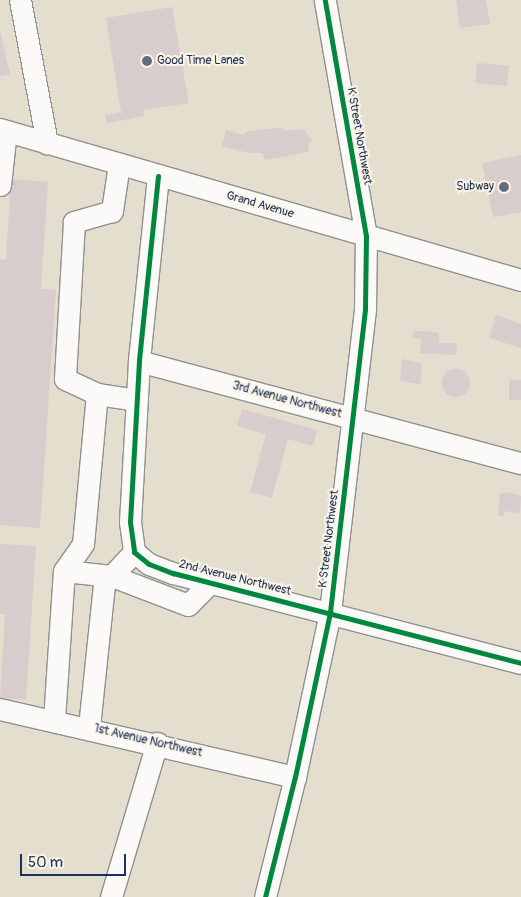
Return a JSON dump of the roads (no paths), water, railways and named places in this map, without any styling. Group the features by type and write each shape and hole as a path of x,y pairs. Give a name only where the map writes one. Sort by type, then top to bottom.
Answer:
{"street":[{"path":"20,0 46,143"},
{"name":"K Street Northwest","path":"265,897 295,776 330,612 354,418 365,308 366,236 325,0"},
{"path":"0,185 3,130"},
{"name":"Grand Avenue","path":"3,130 521,280"},
{"path":"119,164 112,210 74,222 65,379 97,394 137,400"},
{"path":"89,727 104,584 134,552 130,522 139,361 158,176"},
{"name":"3rd Avenue Northwest","path":"139,361 521,463"},
{"path":"54,720 64,571 83,544 97,394"},
{"name":"2nd Avenue Northwest","path":"134,552 148,564 521,663"},
{"path":"64,571 112,576 188,605 211,582"},
{"name":"1st Avenue Northwest","path":"0,709 89,727 295,776"},
{"path":"111,897 157,743"}],"place":[{"name":"Good Time Lanes","path":"147,61"},
{"name":"Subway","path":"504,187"}]}
